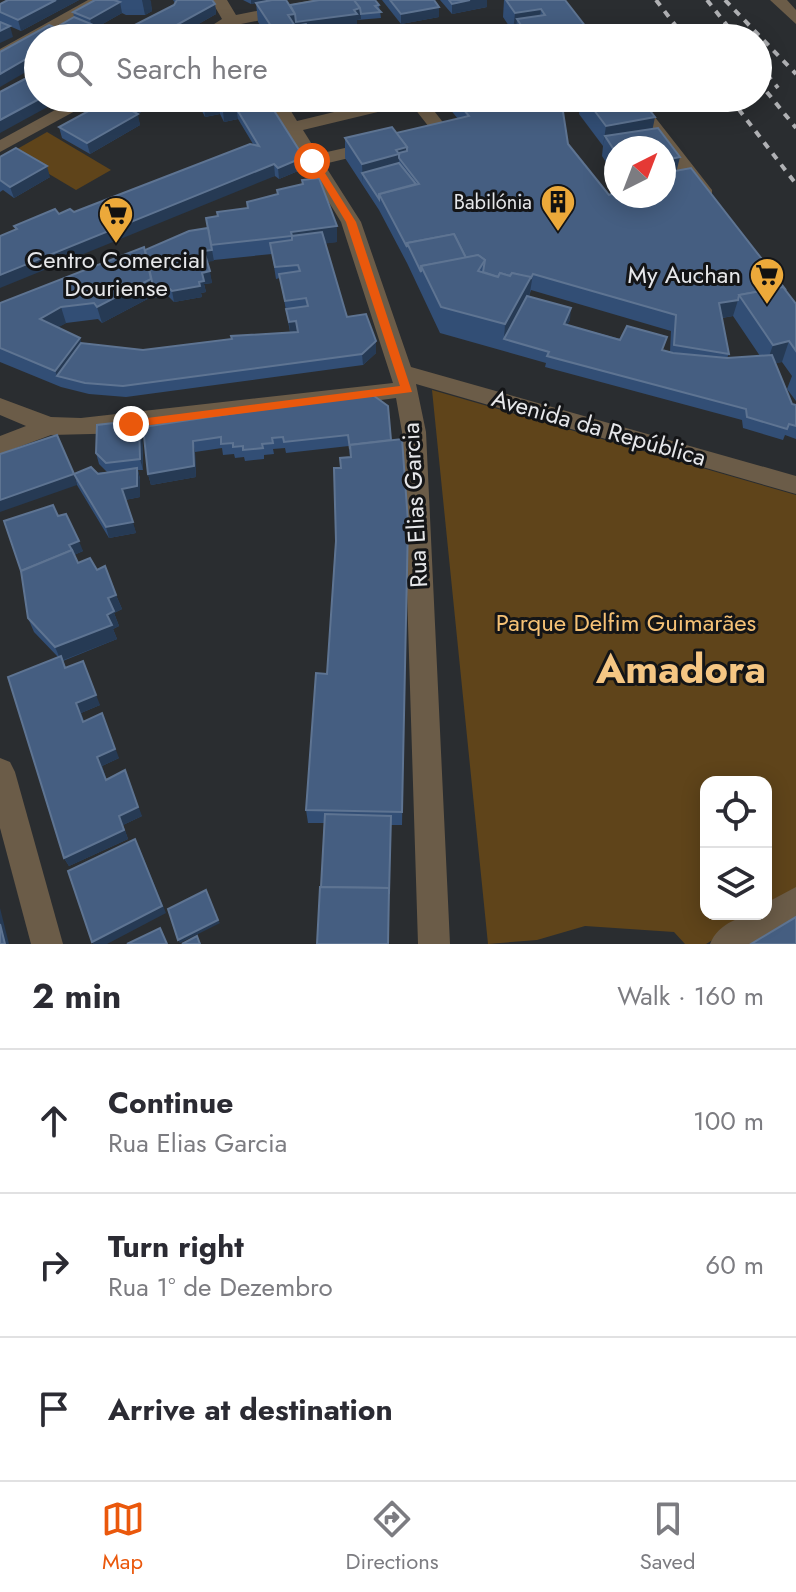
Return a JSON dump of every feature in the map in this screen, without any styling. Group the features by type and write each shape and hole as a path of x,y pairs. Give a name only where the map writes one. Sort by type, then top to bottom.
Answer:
{"street":[{"path":"57,24 99,0"},
{"path":"219,0 232,24"},
{"path":"225,24 337,0"},
{"path":"778,0 796,19"},
{"path":"0,56 24,42"},
{"path":"0,147 64,112"},
{"name":"Rua Elias Garcia","path":"282,112 316,175 351,222 405,381 414,432 434,944"},
{"path":"291,128 357,112"},
{"path":"316,175 440,130 425,112"},
{"path":"642,112 715,208"},
{"path":"0,445 49,426 131,424 405,381"},
{"name":"Avenida da República","path":"405,381 796,485"},
{"path":"0,406 49,426"},
{"path":"0,772 47,944"},
{"path":"726,944 796,903"}],"green space":[{"path":"47,132 111,170 76,190 12,152"},
{"name":"Parque Delfim Guimarães","path":"432,390 796,495 796,891 772,905 772,776 700,776 700,920 746,920 706,944 685,944 674,932 585,926 537,940 488,944"}],"building":[{"path":"8,0 56,0 18,20 0,12 0,4"},
{"path":"95,0 120,2 90,19 73,12"},
{"path":"177,0 212,0 215,4 179,24 137,24 174,5"},
{"path":"286,0 295,14 288,15 294,24 270,24 256,3"},
{"path":"319,0 354,0 360,8 354,10 357,14 296,22 290,5"},
{"path":"354,0 375,0 379,5 375,6 381,12 361,14"},
{"path":"390,0 434,0 439,7 401,14"},
{"path":"449,0 470,0 452,4"},
{"path":"506,0 565,0 584,24 520,24 517,19 545,15 541,9 515,13"},
{"path":"74,17 91,24 62,24"},
{"path":"0,22 10,26 0,31"},
{"path":"24,39 24,60 0,74 0,52"},
{"path":"24,79 24,107 0,120 0,92"},
{"path":"87,112 138,114 87,143 59,127"},
{"path":"238,112 275,112 301,153 297,160 278,168 274,164 0,275 0,236 17,229 14,226 55,209 59,214 70,209 74,212 250,144 259,146"},
{"name":"Babilónia","path":"466,112 563,112 568,144 604,189 604,208 676,208 676,171 691,168 786,290 783,287 739,295 738,300 719,303 729,354 674,345 676,315 533,274 531,278 500,273 498,277 483,272 485,260 478,255 466,258 454,234 407,243 407,247 379,194 419,184 399,158 399,153 407,151 407,147 396,133 469,116"},
{"path":"596,112 651,112 655,117 606,126"},
{"path":"392,127 407,147 396,150 399,154 362,164 345,138"},
{"path":"658,128 664,136 605,136"},
{"path":"16,148 47,166 10,187 0,180 0,157"},
{"path":"399,163 416,184 379,194 379,199 362,173"},
{"path":"319,178 337,226 291,232 292,236 211,245 206,218 218,216 217,212 248,208 247,202 303,184 302,180"},
{"path":"208,228 212,250 204,251 210,271 202,273 204,281 199,282 200,286 172,291 165,284 153,286 145,250 189,231"},
{"path":"322,232 347,317 366,314 376,341 362,354 123,386 85,383 57,376 81,343 143,350 232,339 231,336 298,332 296,321 289,322 286,309 308,306 306,298 285,301 279,274 300,271 298,265 275,267 270,243"},
{"path":"454,234 466,258 421,266 421,272 407,243"},
{"path":"144,247 151,279 97,307 94,303 61,307 40,319 80,338 55,371 0,348 0,303"},
{"path":"478,255 485,260 478,271 498,277 500,273 510,276 512,273 531,277 505,324 441,307 421,266"},
{"path":"783,287 796,304 796,351 789,341 773,345 739,295"},
{"path":"527,296 571,308 564,324 620,340 627,326 667,337 662,350 673,353 727,358 772,355 792,404 796,405 796,426 789,424 787,429 747,417 746,409 547,356 549,352 504,339"},
{"path":"370,393 388,406 391,440 350,445 350,449 348,435 284,442 283,437 272,438 273,443 262,444 263,448 243,450 243,446 233,447 233,443 221,444 221,437 193,441 194,466 148,474 143,427"},
{"path":"139,420 140,459 106,463 96,453 97,425"},
{"path":"57,435 74,474 0,500 0,454"},
{"path":"402,439 408,522 402,812 306,810 316,673 327,674 336,541 334,468 341,468 340,458 351,457 350,445"},
{"path":"91,467 98,474 137,468 137,486 122,489 133,522 106,527 74,474"},
{"path":"53,505 58,516 66,514 79,541 69,545 72,550 21,571 4,521"},
{"path":"72,550 78,563 90,558 97,570 105,566 116,595 108,598 114,611 107,615 112,625 55,647 28,618 21,571"},
{"path":"61,656 65,668 83,661 96,695 76,703 83,722 102,713 115,749 97,757 106,780 125,770 138,807 119,816 124,830 64,858 8,677"},
{"path":"325,814 391,816 389,894 389,888 321,887"},
{"path":"135,839 162,906 92,942 68,871"},
{"path":"320,887 389,888 388,944 317,944"},
{"path":"206,890 218,920 178,940 168,909"},
{"path":"796,917 796,944 751,944"},
{"path":"0,924 5,944 0,944"},
{"path":"160,928 167,944 127,944"},
{"path":"197,936 200,944 182,944"}],"railway":[{"path":"656,0 674,24"},
{"path":"707,0 726,24"},
{"path":"725,0 748,24"},
{"path":"772,49 796,74"},
{"path":"772,80 778,88"},
{"path":"772,98 796,128"},
{"path":"741,112 796,184"}],"place":[{"name":"Babilónia","path":"558,233"},
{"name":"Centro Comercial Douriense","path":"116,245"},
{"name":"My Auchan","path":"767,306"}],"district":[{"name":"Amadora","path":"681,669"}],"route":[{"path":"131,424 407,389 351,222 312,161"}]}
